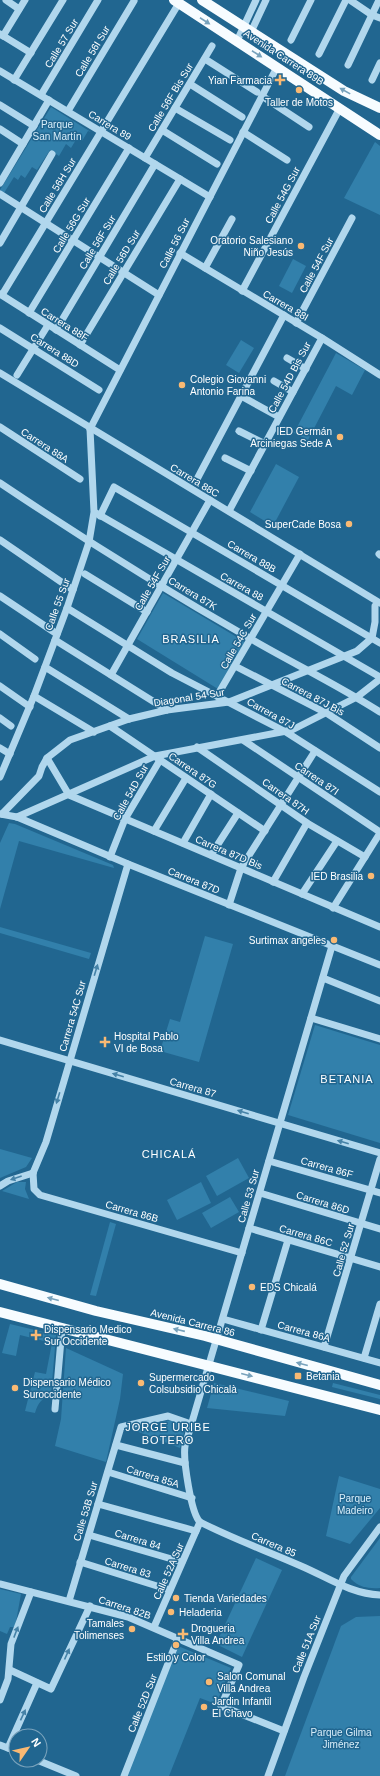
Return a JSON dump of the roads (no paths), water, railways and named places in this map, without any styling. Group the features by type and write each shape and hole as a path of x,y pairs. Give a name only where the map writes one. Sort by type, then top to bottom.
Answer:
{"main road":[{"name":"Avenida Carrera 89B","path":"202,0 344,91 380,108"},
{"name":"Avenida Carrera 89B","path":"177,2 380,135"},
{"name":"Avenida Carrera 86","path":"0,1284 96,1311 217,1340 380,1385"},
{"path":"0,1312 380,1410"}],"street":[{"path":"6,0 19,9"},
{"path":"25,0 1,35 31,53"},
{"path":"14,80 64,0"},
{"name":"Calle 57 Sur","path":"41,96 98,0"},
{"path":"247,30 256,0"},
{"path":"237,41 247,30 266,0"},
{"path":"291,40 311,0"},
{"path":"319,54 346,0"},
{"path":"350,0 372,15 380,18"},
{"path":"348,65 380,0"},
{"name":"Calle 56I Sur","path":"68,111 134,1"},
{"name":"Calle 56H Sur","path":"1,295 46,223 177,2"},
{"name":"Calle 56F Bis Sur","path":"145,158 212,46"},
{"path":"205,59 309,127"},
{"path":"372,80 380,63"},
{"name":"Calle 56 Sur","path":"90,429 243,132 259,94 277,67"},
{"name":"Carrera 89","path":"0,72 68,111 210,197"},
{"path":"190,84 242,117"},
{"path":"0,183 49,100"},
{"path":"0,105 34,126"},
{"path":"175,108 230,140"},
{"name":"Calle 54G Sur","path":"242,291 340,108"},
{"path":"0,129 23,144"},
{"path":"162,130 217,164"},
{"path":"243,132 287,160"},
{"name":"Calle 56G Sur","path":"29,313 129,148"},
{"path":"0,243 52,154"},
{"name":"Calle 56F Sur","path":"56,330 155,164"},
{"name":"Calle 56D Sur","path":"80,345 180,179"},
{"path":"0,194 159,295"},
{"name":"Calle 54F Sur","path":"296,322 352,218"},
{"path":"205,268 232,219"},
{"name":"Carrera 88I","path":"180,253 296,322 380,375"},
{"name":"Carrera 88F","path":"1,295 120,370"},
{"path":"196,481 284,315"},
{"path":"17,375 48,325"},
{"name":"Carrera 88D","path":"0,328 99,390"},
{"name":"Calle 54D Bis Sur","path":"229,511 322,338"},
{"path":"287,358 306,368"},
{"name":"Carrera 88C","path":"0,373 90,429 300,554 377,605"},
{"path":"274,381 293,392"},
{"path":"241,396 279,417"},
{"name":"Calle 55 Sur","path":"0,777 30,707 67,608 97,514 90,429"},
{"name":"Carrera 88A","path":"1,430 80,479"},
{"path":"239,431 265,444"},
{"path":"225,458 251,471"},
{"name":"Carrera 87K","path":"0,483 89,542 162,586 251,639 357,697 380,712"},
{"name":"Carrera 88B","path":"97,514 114,487 380,643"},
{"name":"Calle 54F Sur","path":"111,675 210,500"},
{"name":"Carrera 88","path":"97,514 267,611 380,678"},
{"path":"0,540 73,590"},
{"name":"Calle 54C Sur","path":"217,696 300,554"},
{"path":"85,574 147,612"},
{"path":"0,596 111,675 167,710"},
{"path":"372,638 377,605"},
{"name":"Carrera 87J","path":"67,608 172,673 286,732 380,792"},
{"path":"0,634 35,659"},
{"name":"Diagonal 54 Sur","path":"1,814 39,776 42,766 47,758 70,740 129,719 167,710 229,702 357,651 372,638"},
{"path":"45,666 129,719"},
{"name":"Carrera 87J Bis","path":"235,666 328,714 380,748"},
{"path":"17,817 158,758 197,747 286,732 328,714 357,697 380,678"},
{"path":"0,686 30,707"},
{"path":"34,696 94,732"},
{"path":"0,718 11,726"},
{"name":"Carrera 87G","path":"110,726 265,831"},
{"name":"Carrera 87I","path":"243,740 380,832"},
{"name":"Carrera 87H","path":"197,747 282,804 307,823 365,856"},
{"path":"0,748 10,754"},
{"path":"229,905 241,868 316,751"},
{"path":"47,758 70,795"},
{"name":"Calle 54D Sur","path":"110,857 125,819 158,758"},
{"path":"154,831 186,778"},
{"path":"183,843 211,794"},
{"name":"Carrera 87D Bis","path":"70,795 380,927"},
{"path":"211,855 238,813"},
{"name":"Carrera 87D","path":"1,814 17,817 110,857 380,965"},
{"path":"273,882 307,823"},
{"path":"334,908 380,832"},
{"path":"302,894 337,841"},
{"name":"Carrera 54C Sur","path":"33,1173 46,1142 128,864"},
{"name":"Calle 53 Sur","path":"200,1522 196,1518 184,1453 191,1424 332,946"},
{"path":"323,978 380,1001"},
{"path":"311,1018 380,1039"},
{"name":"Carrera 87","path":"0,1040 380,1153"},
{"name":"Calle 52 Sur","path":"324,1347 380,1159"},
{"name":"Carrera 86F","path":"269,1161 380,1193"},
{"path":"0,1186 8,1181 33,1173"},
{"name":"Carrera 86B","path":"33,1173 34,1190 40,1195 242,1252"},
{"name":"Carrera 86D","path":"260,1193 380,1229"},
{"name":"Carrera 86C","path":"249,1228 380,1267"},
{"path":"261,1330 288,1240"},
{"path":"364,1358 380,1304"},
{"name":"Carrera 86A","path":"223,1319 380,1363"},
{"path":"55,1409 62,1328"},
{"name":"Calle 53B Sur","path":"68,1601 122,1428 168,1416 191,1424"},
{"path":"116,1445 185,1463"},
{"name":"Carrera 85A","path":"108,1472 192,1498"},
{"path":"98,1504 196,1531"},
{"name":"Calle 52A Sur","path":"154,1627 200,1522"},
{"name":"Carrera 85","path":"200,1522 341,1584"},
{"name":"Calle 51A Sur","path":"268,1776 341,1584 348,1569 380,1527"},
{"name":"Carrera 84","path":"89,1535 182,1562"},
{"name":"Carrera 83","path":"80,1562 170,1590"},
{"name":"Carrera 82B","path":"0,1584 128,1617 239,1665 221,1706 284,1731"},
{"path":"341,1584 362,1594 380,1596"},
{"path":"0,1700 7,1684 10,1670 11,1644 31,1592"},
{"path":"10,1670 51,1689 90,1606"},
{"name":"Calle 52D Sur","path":"124,1776 178,1638"},
{"path":"17,1728 38,1683"},
{"path":"0,1744 8,1748"},
{"path":"48,1765 76,1776"}],"place":[{"name":"Yian Farmacia","path":"280,80"},
{"name":"Taller de Motos","path":"299,90"},
{"name":"Oratorio Salesiano Niño Jesús","path":"301,246"},
{"name":"Colegio Giovanni Antonio Farina","path":"182,385"},
{"name":"IED Germán Arciniegas Sede A","path":"340,437"},
{"name":"SuperCade Bosa","path":"349,524"},
{"name":"IED Brasilia","path":"371,876"},
{"name":"Surtimax angeles","path":"334,940"},
{"name":"Hospital Pablo VI de Bosa","path":"105,1042"},
{"name":"EDS Chicalá","path":"252,1287"},
{"name":"Dispensario Medico Sur Occidente","path":"36,1335"},
{"name":"Betania","path":"298,1376"},
{"name":"Supermercado Colsubsidio Chicalà","path":"141,1383"},
{"name":"Dispensario Médico Suroccidente","path":"15,1388"},
{"name":"Tienda Variedades","path":"176,1598"},
{"name":"Heladeria","path":"171,1612"},
{"name":"Tamales Tolimenses","path":"132,1629"},
{"name":"Drogueria Villa Andrea","path":"183,1634"},
{"name":"Estilo y Color","path":"176,1645"},
{"name":"Salon Comunal Villa Andrea","path":"209,1682"},
{"name":"Jardin Infantil El Chavo","path":"204,1707"}],"district":[{"name":"BRASILIA","path":"191,639"},
{"name":"BETANIA","path":"347,1079"},
{"name":"CHICALÁ","path":"169,1154"},
{"name":"JORGE URIBE BOTERO","path":"168,1433"}],"park label":[{"name":"Parque San Martín","path":"57,130"},
{"name":"Parque Madeiro","path":"355,1504"},
{"name":"Parque Gilma Jiménez","path":"341,1738"}]}
